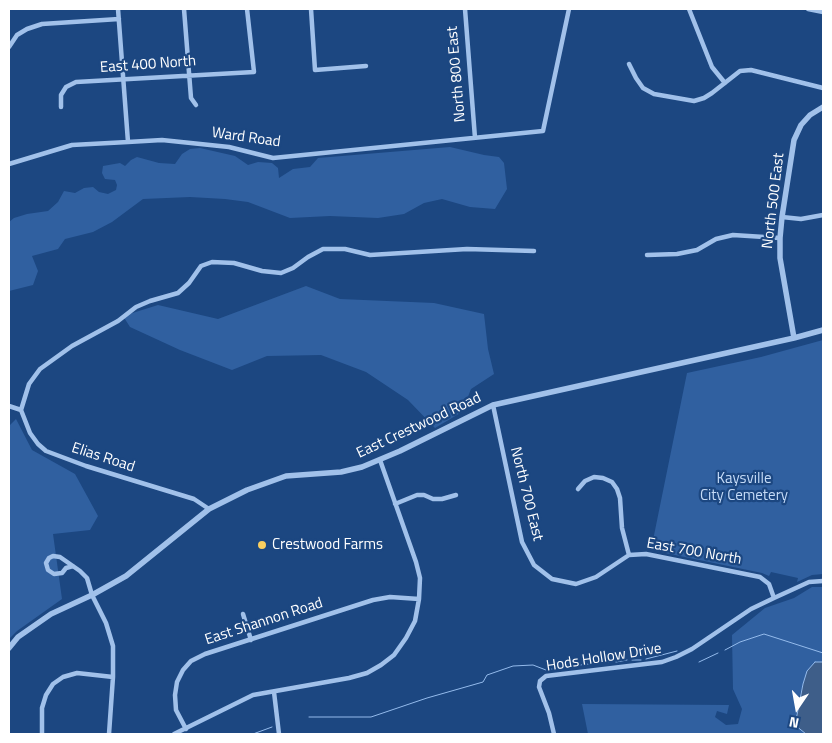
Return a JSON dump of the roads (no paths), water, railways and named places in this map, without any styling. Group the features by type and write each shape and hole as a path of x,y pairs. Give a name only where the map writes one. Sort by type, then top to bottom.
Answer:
{"street":[{"path":"118,9 128,142"},
{"path":"184,9 191,98 196,105"},
{"name":"East 400 North","path":"61,107 62,95 66,87 76,82 254,72 247,9"},
{"path":"311,9 315,70 366,66"},
{"name":"North 800 East","path":"464,9 475,138"},
{"name":"Ward Road","path":"9,164 72,146 128,142 162,140 220,146 273,158 542,131 569,9"},
{"path":"689,9 712,67 725,83"},
{"path":"808,9 823,12"},
{"path":"9,46 17,36 27,29 42,24 119,19"},
{"path":"630,64 643,88 654,94 694,101 704,98 740,71 751,70 823,88"},
{"name":"North 500 East","path":"794,338 780,258 782,217 794,140 801,125 810,115 823,107"},
{"path":"782,217 801,220 823,215"},
{"path":"646,255 678,254 697,250 716,239 733,235 780,238"},
{"path":"9,406 21,410 30,384 40,369 72,346 118,321 136,307 178,293 201,266 212,262 234,263 262,271 281,273 293,268 323,249 345,249 370,254 467,249 534,251"},
{"name":"East Crestwood Road","path":"9,648 18,637 51,614 92,595 133,571 209,509 246,490 286,476 341,472 380,460 493,405 823,330"},
{"name":"North 700 East","path":"493,405 522,542 534,565 552,579"},
{"name":"Elias Road","path":"21,410 30,433 46,451 86,466 194,499 209,509"},
{"path":"174,734 253,695 349,678 374,669 394,655 415,621 420,578 380,460"},
{"path":"578,489 585,481 594,477 612,482 620,498 622,528 629,555"},
{"path":"395,504 417,495 424,495 433,499 442,499 456,495"},
{"name":"East 700 North","path":"552,579 576,584 596,577 629,555 646,554 760,577 769,584 774,598"},
{"path":"72,566 66,568 62,573 54,574 48,570 46,563 53,556 60,557 72,566 87,578 92,595 106,623 112,646 113,676 109,734"},
{"path":"774,598 809,582 823,580"},
{"name":"East Shannon Road","path":"186,729 176,710 177,682 183,670 192,661 204,654 372,600 390,597 419,599"},
{"name":"Hods Hollow Drive","path":"554,734 549,713 539,687 540,681 546,676 662,662 676,657 707,639 751,609 774,598"},
{"path":"243,614 251,640"},
{"path":"42,734 42,708 46,695 53,684 63,676 77,673 113,676"},
{"path":"274,692 279,734"}],"waterway":[{"path":"725,650 740,642 764,634 823,653"},
{"path":"646,659 677,651"},
{"path":"699,662 718,653"},
{"path":"616,662 627,660"},
{"path":"632,660 641,660"},
{"path":"579,665 610,662"},
{"path":"309,717 371,717 483,682 487,675 513,666 533,665 546,670 564,667"},
{"path":"569,667 573,666"},
{"path":"253,734 272,727"}],"place":[{"name":"Crestwood Farms","path":"262,545"}],"park label":[{"name":"Kaysville City Cemetery","path":"744,488"}]}
